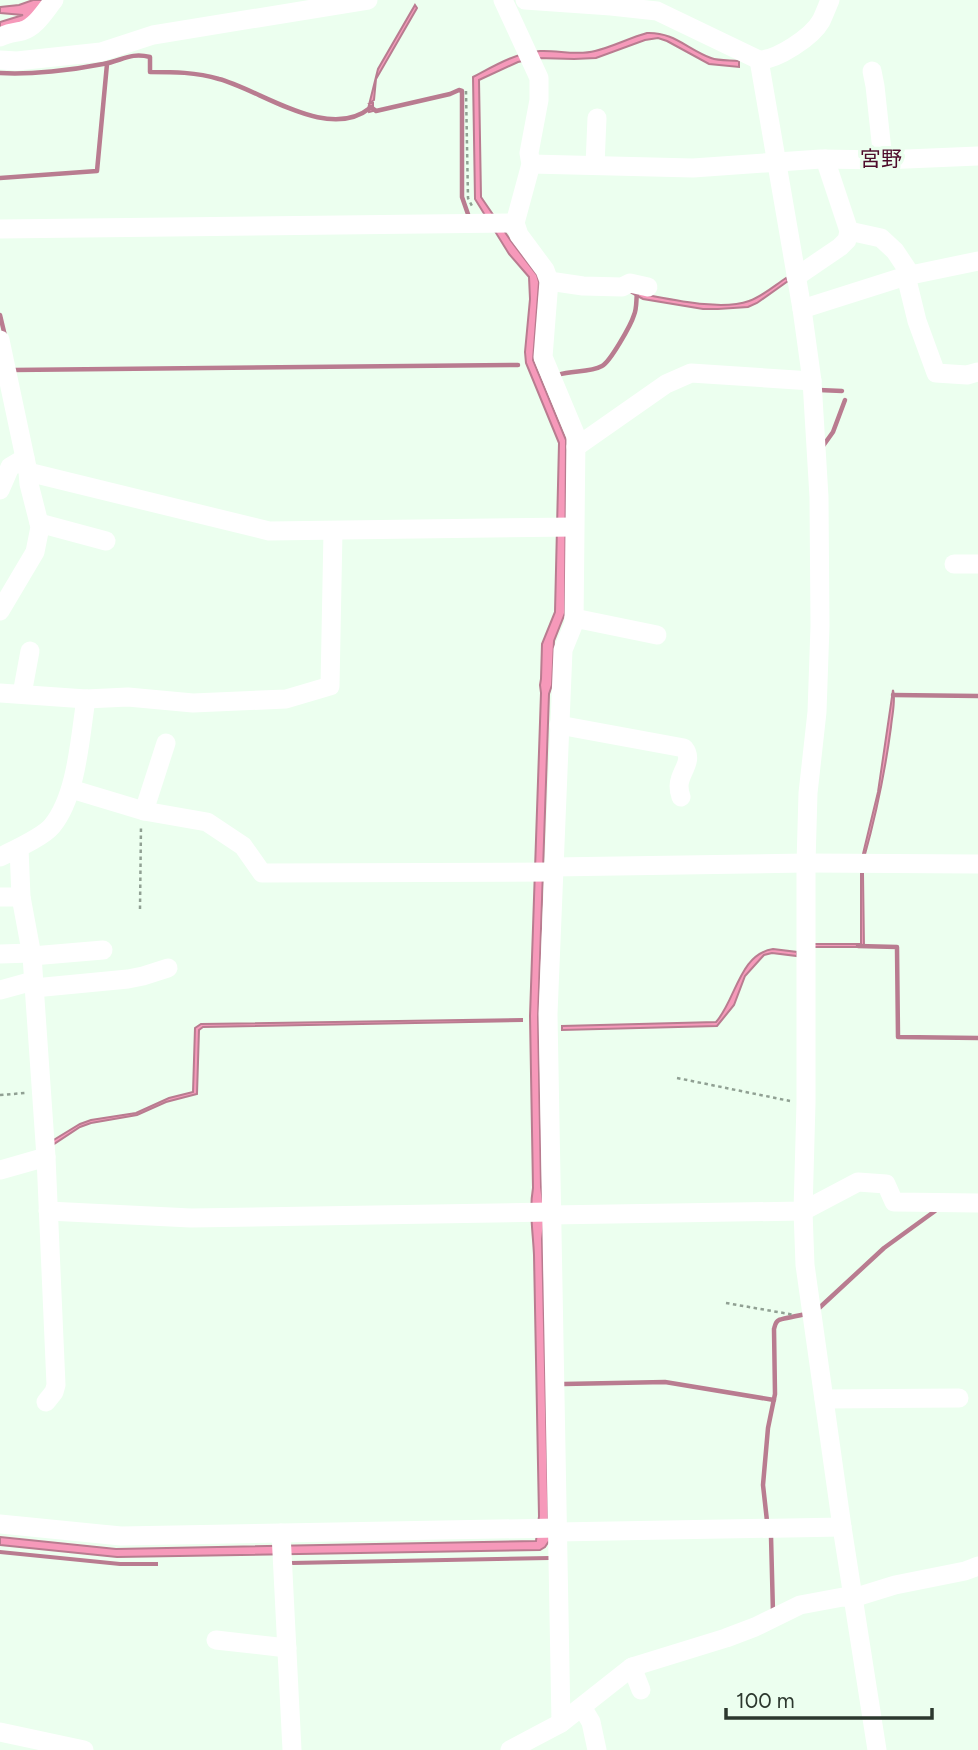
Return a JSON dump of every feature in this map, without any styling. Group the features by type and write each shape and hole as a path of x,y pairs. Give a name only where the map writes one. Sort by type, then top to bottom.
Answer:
{"street":[{"path":"0,37 34,25 54,0"},
{"path":"0,60 17,61 101,52 153,35 368,0"},
{"path":"495,224 531,164 529,153 539,100 539,78 503,0"},
{"path":"524,0 657,11 759,60 768,60 805,39 820,23 830,0"},
{"path":"759,60 812,381 818,497 820,626 817,712 808,793 806,863 803,1211 805,1265 877,1750"},
{"path":"872,71 883,160"},
{"path":"595,165 597,118"},
{"path":"531,164 693,168 825,159 883,160 978,156"},
{"path":"796,277 847,240 849,231 825,159"},
{"path":"0,229 495,224 519,235 550,281 543,357 576,436 565,527 574,623 563,650 559,725 548,1014 544,1213 550,1529 561,1723"},
{"path":"849,231 881,239 895,251 909,275 917,321 936,373 978,372"},
{"path":"802,309 909,275 978,261"},
{"path":"550,281 583,286 622,287 630,283 648,287"},
{"path":"0,340 16,465 29,484 40,527 35,552 0,611"},
{"path":"933,361 978,361"},
{"path":"576,447 667,384 691,373 812,381"},
{"path":"16,465 269,531 565,527"},
{"path":"0,490 16,465"},
{"path":"39,523 106,541"},
{"path":"0,693 86,699 128,697 193,703 286,699 330,686 333,531"},
{"path":"954,564 978,564"},
{"path":"574,618 657,635"},
{"path":"23,694 30,651"},
{"path":"0,857 51,828 62,810 71,789 86,699"},
{"path":"559,725 684,748 688,752 688,758 679,781 681,797"},
{"path":"143,810 166,743"},
{"path":"71,789 143,810 207,822 243,846 262,873 806,863 978,864"},
{"path":"19,848 21,897 32,954 46,1157 56,1385 46,1402"},
{"path":"0,897 21,897"},
{"path":"0,954 103,950"},
{"path":"0,990 33,984 128,979 168,968"},
{"path":"0,1170 46,1157"},
{"path":"48,1211 191,1218 803,1211 858,1182 886,1184 894,1202 978,1203"},
{"path":"824,1399 959,1398"},
{"path":"0,1524 121,1536 282,1545 550,1529 842,1527"},
{"path":"282,1545 287,1648 283,1692 292,1750"},
{"path":"510,1750 561,1723 632,1667 726,1638 800,1605 843,1597 853,1598 895,1585 978,1569"},
{"path":"216,1640 287,1648"},
{"path":"632,1667 641,1690"},
{"path":"582,1707 590,1722 597,1750"},
{"path":"0,1732 52,1747 84,1750"}],"path":[{"path":"466,91 468,198 475,213 495,224"},
{"path":"140,909 143,810"},
{"path":"677,1077 778,1099 806,1102"},
{"path":"0,1095 41,1092"},
{"path":"726,1303 812,1319"}],"shaded area":[{"path":"33,0 50,0 31,21 0,33 0,22 23,15 0,13 0,7"},
{"path":"415,5 417,8 376,79 374,100 370,103 373,103 373,111 369,112 368,109 378,69"},
{"path":"647,33 673,38 711,58 739,61 739,67 709,64 658,38 596,58 537,58 518,62 479,80 481,197 537,275 539,282 533,360 566,440 565,613 554,641 552,685 549,694 538,1017 549,1541 540,1550 117,1557 0,1545 0,1537 116,1549 536,1541 539,1516 531,1213 533,1188 530,1016 542,644 555,612 559,443 526,363 529,277 509,254 475,199 473,77 522,54 540,51 588,52"},
{"path":"786,278 788,281 748,307 703,309 643,299 630,292 706,304 736,304 759,296"},
{"path":"893,690 894,708 883,777 862,858 878,792"},
{"path":"861,874 864,947 814,947 814,944 861,944"},
{"path":"773,949 797,952 797,956 772,953 764,955 745,976 734,1005 717,1026 562,1030 562,1026 716,1022 745,968 753,959"},
{"path":"522,1019 203,1027 199,1030 197,1094 166,1102 137,1115 91,1123 54,1144 52,1141 91,1120 136,1113 169,1098 193,1092 195,1028 201,1024"},
{"path":"0,1551 120,1563 157,1563 157,1565 120,1565"},
{"path":"549,1557 293,1564 292,1562"}],"waterway":[{"path":"0,73 65,70 110,63 131,56 143,56 150,57 150,72 176,72 219,79 315,117 353,117 370,108"},
{"path":"0,178 97,171 107,64"},
{"path":"371,107 376,111 462,91 462,197 469,217"},
{"path":"558,375 592,370 606,363 632,320 636,310 637,293"},
{"path":"0,315 5,336"},
{"path":"13,370 518,365"},
{"path":"819,390 842,391"},
{"path":"823,446 833,432 845,400"},
{"path":"893,695 978,696"},
{"path":"858,946 897,947 898,1037 978,1038"},
{"path":"817,1310 884,1248 935,1209"},
{"path":"767,1521 763,1485 768,1428 775,1394 774,1329 779,1320 806,1314"},
{"path":"564,1384 665,1382 774,1400"},
{"path":"771,1536 773,1613"}],"district":[{"name":"宮野","path":"881,159"}]}
